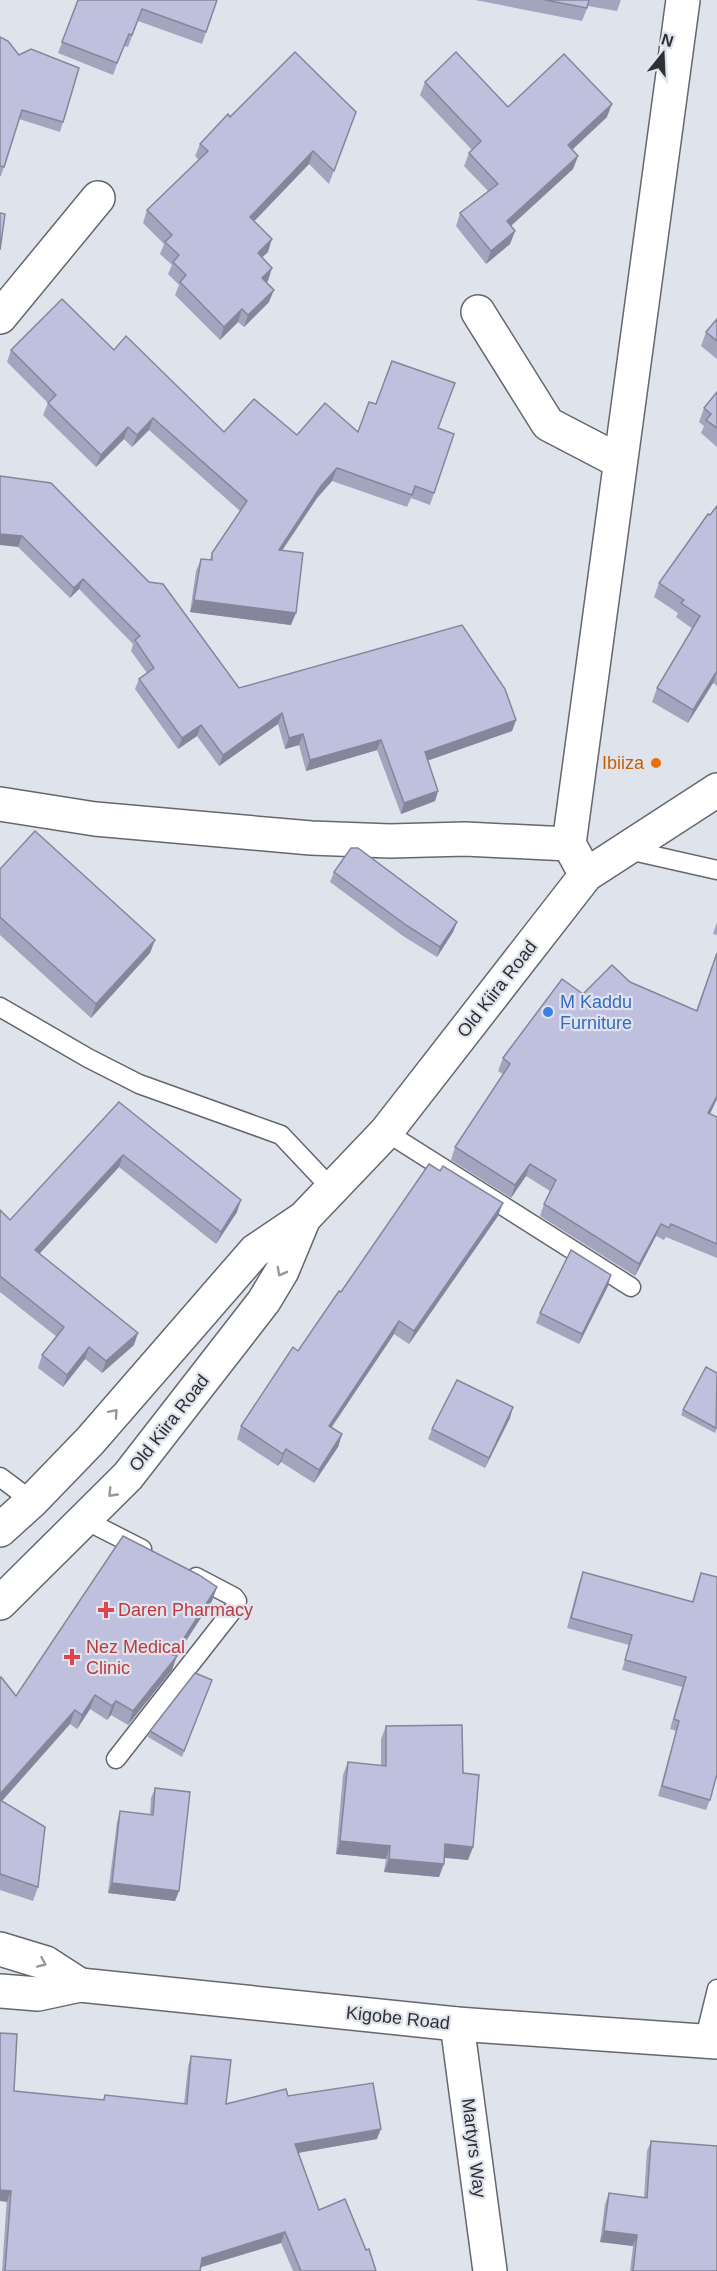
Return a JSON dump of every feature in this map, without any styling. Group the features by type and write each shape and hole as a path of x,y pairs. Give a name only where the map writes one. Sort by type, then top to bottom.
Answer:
{"street":[{"path":"586,875 569,844 683,0"},
{"path":"0,317 98,198"},
{"path":"478,312 548,424 619,461"},
{"name":"Old Kiira Road","path":"0,1530 32,1501 90,1441 255,1251 304,1218 386,1132 586,875 717,790"},
{"path":"0,804 95,819 311,838 390,841 465,839 569,844"},
{"name":"Old Kiira Road","path":"0,1603 128,1476 264,1301 282,1271 304,1218"},
{"name":"Kigobe Road","path":"0,1949 46,1963 80,1985"},
{"name":"Kigobe Road","path":"0,1991 38,1994 80,1985 457,2024 711,2042"},
{"name":"Martyrs Way","path":"457,2024 490,2271"}],"lane":[{"path":"624,849 717,870"},
{"path":"0,1006 88,1058 139,1084 281,1135 332,1189"},
{"path":"386,1132 631,1287"},
{"path":"0,1477 32,1501"},
{"path":"85,1520 160,1558"},
{"path":"116,1759 236,1606 237,1601 234,1597 181,1569"},
{"path":"711,2042 717,1989"}],"building":[{"path":"78,0 217,0 206,32 142,9 132,35 129,34 117,63 62,42"},
{"path":"545,0 589,0 587,8"},
{"path":"0,37 8,41 19,55 31,49 79,68 63,122 22,110 4,167 0,166"},
{"path":"295,52 356,112 334,171 313,151 250,217 272,239 258,253 272,268 262,278 274,290 248,315 242,309 224,327 180,282 186,275 173,262 179,255 165,242 172,235 147,210 208,151 200,144 228,114 230,117"},
{"path":"456,52 508,107 564,54 612,104 568,145 578,156 507,221 515,231 491,251 460,213 498,184 469,153 481,141 425,82"},
{"path":"0,213 5,214 0,250"},
{"path":"62,299 114,350 126,336 224,432 254,399 297,435 325,403 358,432 369,402 376,404 392,361 455,383 438,428 454,434 434,493 415,486 412,495 337,468 321,486 279,550 303,553 296,613 194,600 201,559 212,560 212,553 247,501 153,418 137,435 128,427 101,455 48,403 56,395 11,350"},
{"path":"717,319 717,341 706,332"},
{"path":"717,392 717,428 706,420 711,414 704,408"},
{"path":"0,476 51,483 149,582 163,584 239,688 462,625 505,689 516,720 425,752 438,791 404,803 381,740 310,760 303,734 289,738 282,713 223,755 201,725 182,738 139,679 154,668 135,640 140,636 83,579 74,588 22,536 0,534"},
{"path":"717,506 717,671 693,710 657,688 700,616 681,603 684,600 659,583 708,514 710,515"},
{"path":"35,831 155,940 96,1004 0,917 0,869"},
{"path":"351,848 358,848 457,922 440,947 334,872"},
{"path":"717,953 717,1096 708,1113 717,1117 717,1244 671,1224 669,1228 661,1224 639,1264 544,1204 556,1180 530,1164 515,1185 455,1147 510,1064 503,1058 562,979 583,994 612,965 630,982 697,1011"},
{"path":"119,1102 241,1200 221,1232 123,1155 35,1250 138,1333 106,1361 89,1347 67,1375 42,1355 64,1327 0,1276 0,1210 10,1220"},
{"path":"429,1164 440,1171 443,1166 503,1203 414,1331 399,1321 329,1426 342,1434 319,1470 286,1449 283,1454 241,1426 293,1347 298,1351"},
{"path":"571,1250 611,1275 582,1334 540,1313"},
{"path":"706,1367 717,1373 716,1428 683,1410"},
{"path":"457,1380 513,1407 489,1458 432,1429"},
{"path":"123,1536 199,1575 217,1587 173,1655 177,1656 133,1711 116,1701 112,1706 95,1695 82,1715 75,1710 0,1794 0,1678 16,1696"},
{"path":"583,1572 693,1602 701,1573 717,1577 717,1774 710,1800 662,1786 679,1721 674,1719 686,1677 625,1660 632,1635 571,1618"},
{"path":"195,1673 212,1680 184,1751 150,1731"},
{"path":"462,1725 463,1773 479,1775 473,1847 445,1844 444,1864 389,1859 390,1846 340,1841 348,1762 386,1766 386,1726"},
{"path":"155,1788 190,1792 179,1891 112,1883 120,1811 153,1815"},
{"path":"0,1800 45,1827 38,1887 0,1874"},
{"path":"0,2033 17,2034 14,2091 104,2100 105,2095 187,2104 191,2056 231,2060 226,2104 286,2089 288,2096 373,2083 381,2129 295,2144 319,2210 345,2199 366,2250 369,2249 376,2271 301,2271 285,2232 202,2258 200,2271 5,2271 11,2191 0,2190"},
{"path":"651,2141 717,2146 717,2271 633,2271 637,2235 604,2231 609,2193 647,2198"}],"place":[{"name":"Ibiiza","path":"656,763"},
{"name":"M Kaddu Furniture","path":"548,1012"},
{"name":"Daren Pharmacy","path":"106,1610"},
{"name":"Nez Medical Clinic","path":"72,1657"}]}
